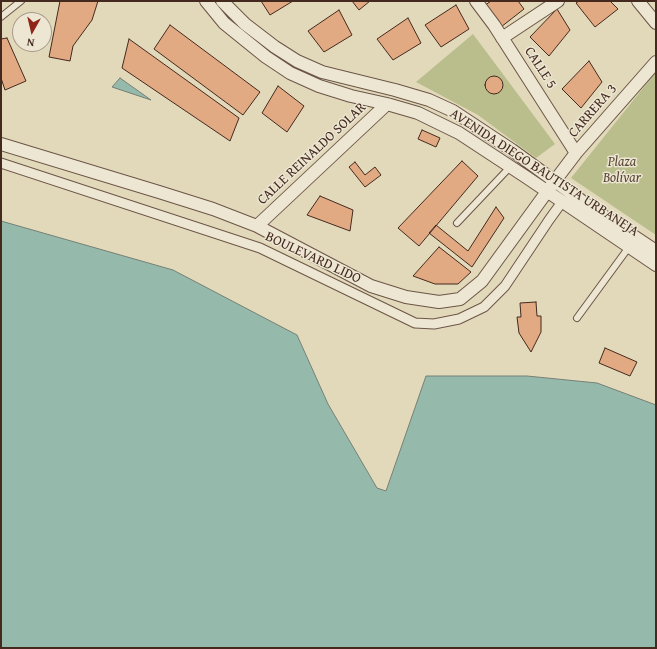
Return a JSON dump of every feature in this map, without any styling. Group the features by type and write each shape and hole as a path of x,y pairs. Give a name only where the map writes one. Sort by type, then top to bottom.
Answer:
{"street":[{"name":"AVENIDA DIEGO BAUTISTA URBANEJA","path":"206,1 224,23 266,57 290,73 319,86 351,96 418,113 459,132 656,265"},
{"name":"AVENIDA DIEGO BAUTISTA URBANEJA","path":"222,1 245,24 275,48 297,61 322,72 429,100 453,111 512,150 554,182 656,251"},
{"name":"CALLE 5","path":"476,1 502,38 576,153"},
{"path":"502,38 558,1"},
{"path":"638,1 656,24"},
{"name":"CARRERA 3","path":"554,182 576,153 656,62"},
{"name":"CALLE REINALDO SOLAR","path":"257,226 387,104"},
{"name":"BOULEVARD LIDO","path":"1,144 213,209 257,226 371,286 406,297 439,302 460,299 482,281 554,182"},
{"name":"BOULEVARD LIDO","path":"1,163 260,248 415,323 434,324 459,319 484,307 505,286 562,202"}],"lane":[{"path":"1,17 21,1"},
{"path":"457,223 511,166"},
{"path":"577,318 629,247"}],"green space":[{"path":"473,34 555,144 536,158 478,115 416,82"},
{"name":"Plaza Bolívar","path":"656,72 656,235 571,178"}],"shaded area":[{"path":"120,78 151,100 112,87"},
{"path":"1,221 173,270 297,335 328,404 377,488 386,491 426,376 527,376 597,383 656,405 656,648 1,648"}],"building":[{"path":"60,1 98,1 92,20 73,46 70,61 49,57 50,52 52,52 52,42"},
{"path":"261,1 293,1 270,15"},
{"path":"352,1 370,1 359,10"},
{"path":"491,1 518,1 524,9 501,27 484,6"},
{"path":"579,1 610,1 618,9 595,27 576,3"},
{"path":"456,5 469,29 441,47 425,25"},
{"path":"557,9 570,30 549,56 530,37"},
{"path":"339,10 352,35 324,52 308,31"},
{"path":"408,18 421,43 393,60 377,39"},
{"path":"170,25 260,92 243,115 154,49"},
{"path":"7,38 26,81 5,90 1,78 1,39"},
{"path":"129,39 239,118 230,141 122,68"},
{"path":"589,61 602,82 581,108 562,89"},
{"path":"494,76 500,79 503,85 500,91 494,94 488,91 485,85 488,79"},
{"path":"278,86 304,106 287,132 262,113"},
{"path":"422,130 440,138 436,147 418,139"},
{"path":"462,161 478,176 419,246 398,228"},
{"path":"355,162 365,175 375,167 381,175 365,187 349,167"},
{"path":"320,196 353,210 350,231 307,215"},
{"path":"496,207 504,218 472,267 429,233 436,225 468,251"},
{"path":"439,247 471,272 458,284 435,284 413,276"},
{"path":"536,302 537,316 541,316 541,332 531,352 519,333 517,317 521,317 520,303"},
{"path":"605,348 637,362 630,376 599,363"}]}
